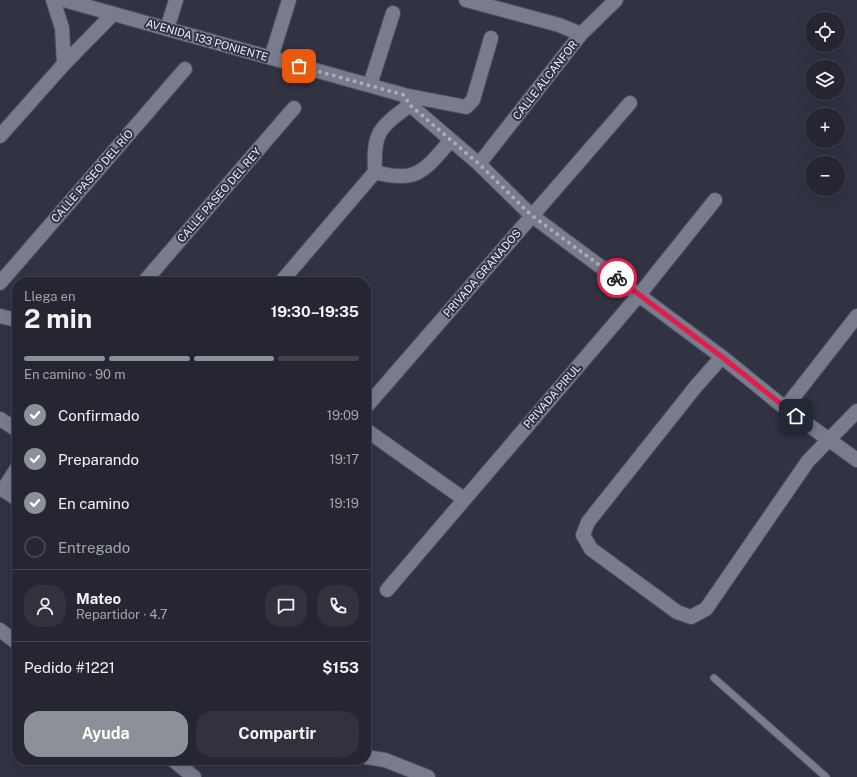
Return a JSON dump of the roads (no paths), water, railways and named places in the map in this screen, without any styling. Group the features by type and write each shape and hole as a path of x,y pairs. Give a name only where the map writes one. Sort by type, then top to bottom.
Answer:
{"street":[{"path":"53,0 62,28 64,64"},
{"name":"AVENIDA 133 PONIENTE","path":"64,0 370,85 407,100 466,107 473,100 491,38"},
{"path":"167,29 176,0"},
{"path":"271,58 289,0"},
{"path":"466,0 559,25 581,34"},
{"name":"CALLE ALCANFOR","path":"479,164 581,34 616,0"},
{"path":"370,85 393,13"},
{"path":"0,136 64,64 113,14"},
{"name":"CALLE PASEO DEL RÍO","path":"0,282 185,69"},
{"path":"285,277 375,172 376,139 381,128 407,100 479,164 531,215 722,357 785,408 857,460"},
{"name":"PRIVADA GRANADOS","path":"371,401 531,215 630,103"},
{"name":"CALLE PASEO DEL REY","path":"148,277 294,108"},
{"path":"375,172 391,177 409,177 431,164 452,140"},
{"name":"PRIVADA PIRUL","path":"387,590 639,295 715,200"},
{"path":"0,316 12,319"},
{"path":"785,408 857,316"},
{"path":"722,357 588,522 583,535 591,549 677,612 691,617 706,609 808,461 857,411"},
{"path":"1,421 12,427"},
{"path":"371,434 464,499"},
{"path":"12,475 1,489 12,496"},
{"path":"0,630 12,639"},
{"path":"371,758 385,760 428,777"},
{"path":"180,765 194,777"}],"lane":[{"path":"714,678 826,777"}]}
